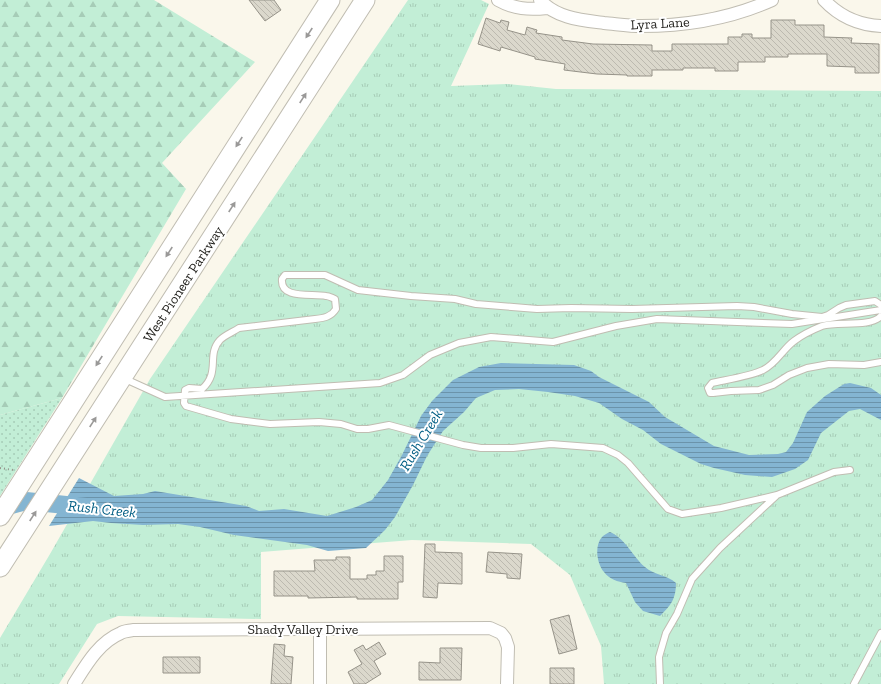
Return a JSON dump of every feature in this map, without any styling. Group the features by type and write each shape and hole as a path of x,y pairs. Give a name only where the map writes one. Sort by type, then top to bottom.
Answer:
{"main road":[{"name":"West Pioneer Parkway","path":"0,516 330,0"},
{"name":"West Pioneer Parkway","path":"0,567 365,0"}],"street":[{"name":"Lyra Lane","path":"498,0 508,6 531,10 543,4 568,18 640,26 688,23 754,8 772,0"},
{"path":"824,0 844,17 861,23 881,26"},
{"name":"Shady Valley Drive","path":"74,684 97,651 110,639 121,633 133,630 445,627 490,628 500,633 505,638 508,647 507,684"},
{"path":"320,629 320,684"}],"lane":[{"path":"850,470 834,472 778,495 721,508 682,514 668,509 628,464 618,455 603,448 551,444 513,448 481,448 446,441 388,425 368,429 357,429 341,424 319,422 270,424 231,419 186,406 184,403 184,396 185,390 189,388 202,389 207,384 211,378 213,352 219,341 231,332 239,328 315,319 332,315 336,309 335,299 328,296 302,295 288,292 282,286 282,279 286,275 325,275 358,290 456,299 476,304 537,310 571,308 632,309 737,306 822,317 846,305 875,300 881,305"},
{"path":"122,378 165,397 380,383 403,375 430,355 459,343 491,337 553,342 616,326 657,320 792,324 881,310"},
{"path":"881,316 878,319 869,322 822,326 794,341 763,370 712,383 708,388 710,393 713,394 731,391 752,392 773,385 789,375 807,368 829,364 864,365 881,362"},
{"path":"660,684 659,657 662,645 666,633 677,614 692,579 720,548 778,495"},
{"path":"854,684 881,633"}],"path":[{"path":"0,468 15,470"}],"green space":[{"path":"0,0 154,0 255,62 162,163 186,189 62,398 0,415"},
{"path":"408,0 481,0 489,4 451,86 507,84 556,89 881,91 881,684 604,684 601,646 570,575 531,544 412,540 261,552 261,619 118,616 97,624 59,684 0,684 0,638 150,379"},
{"path":"62,398 0,496 0,415"}],"water":[{"path":"501,363 574,365 591,371 599,377 649,402 665,417 714,446 749,455 778,454 786,452 793,443 807,412 825,396 844,384 850,383 871,388 881,395 881,420 860,409 849,411 821,433 808,460 795,469 772,477 745,475 701,464 661,444 643,430 622,419 599,403 575,396 548,392 519,389 495,390 476,398 464,412 443,431 427,456 395,517 385,530 366,548 328,551 307,545 234,535 200,527 178,524 143,525 93,521 49,526 79,478 114,496 143,494 155,491 246,506 259,511 284,509 327,516 356,507 372,500 388,480 421,416 432,401 453,380 479,367"},
{"path":"610,532 621,539 645,567 652,572 669,578 676,583 674,598 660,616 643,611 635,602 626,583 611,578 602,569 597,555 598,545 602,537"}],"building":[{"path":"249,0 274,0 281,10 265,21"},
{"path":"486,18 500,23 501,20 509,22 507,30 525,35 527,27 537,30 536,33 562,37 562,40 593,44 652,45 652,51 672,51 672,44 728,44 728,37 742,37 742,34 752,34 752,38 771,38 771,20 795,20 795,25 824,25 824,37 852,38 851,43 879,44 879,73 855,73 855,67 827,66 827,54 788,54 788,57 765,57 765,62 738,62 738,71 715,71 715,68 683,68 683,70 652,70 652,76 627,76 564,70 565,64 535,59 535,57 501,47 500,51 478,44"},
{"path":"425,544 435,544 435,552 462,553 462,584 438,583 437,598 423,597"},
{"path":"488,552 522,554 520,579 507,578 507,574 486,572"},
{"path":"384,556 403,556 403,582 398,582 398,599 274,596 274,571 315,571 314,560 336,560 336,557 350,557 350,579 367,579 367,575 376,575 376,571 384,571"},
{"path":"569,615 577,649 559,654 550,620"},
{"path":"379,642 386,654 374,661 381,674 365,684 354,684 348,672 362,664 354,650 363,645 366,650"},
{"path":"274,644 285,645 284,656 293,657 291,684 271,684"},
{"path":"440,648 462,648 461,680 419,680 419,662 440,663"},
{"path":"163,657 200,657 200,673 163,673"},
{"path":"550,668 574,668 574,684 550,684"}],"waterway":[{"name":"Rush Creek","path":"0,508 26,501 86,507"}]}
